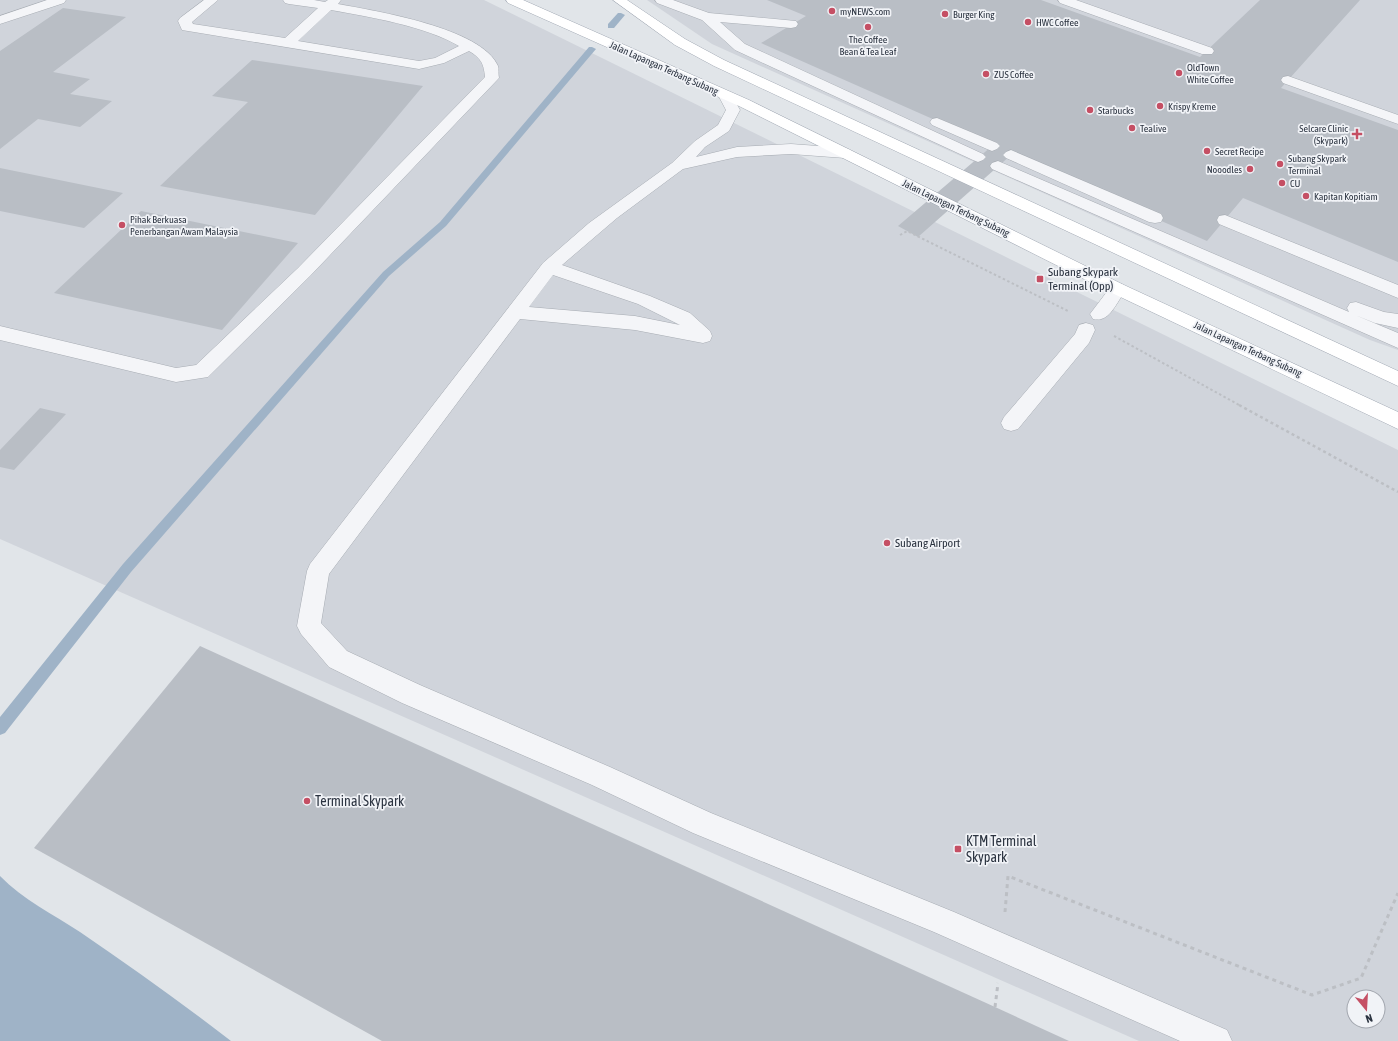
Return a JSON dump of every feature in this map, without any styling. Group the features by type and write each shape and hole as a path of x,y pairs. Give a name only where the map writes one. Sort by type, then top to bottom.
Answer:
{"main road":[{"name":"Jalan Lapangan Terbang Subang","path":"512,0 725,95 1118,289 1398,421"},
{"path":"619,0 680,42 719,63 1398,379"},
{"path":"1318,382 1398,430"}],"lane":[{"path":"0,20 60,0"},
{"path":"212,0 185,21 188,27 419,65 431,64 446,59 469,46"},
{"path":"0,333 176,375 201,372 304,272 492,78 491,66 484,57 469,46 407,22 332,3 289,0"},
{"path":"661,0 707,17 752,42 897,105"},
{"path":"1064,0 1207,51"},
{"path":"288,43 332,3"},
{"path":"707,17 786,28"},
{"path":"707,17 740,47 978,157"},
{"path":"1288,80 1398,120"},
{"path":"725,95 733,110 724,128 700,144 678,166 610,214 572,244 549,267 318,571 309,626 338,659 411,694 601,776 703,824 944,922 1216,1041"},
{"path":"926,117 992,146"},
{"path":"678,166 737,152 791,149 845,153"},
{"path":"1011,154 1370,314 1398,321"},
{"path":"998,166 1398,341"},
{"path":"1225,220 1398,292"},
{"path":"515,312 635,323 704,336 684,318 644,300 549,267"},
{"path":"1099,314 1118,289"},
{"path":"1011,423 1086,330"}],"path":[{"path":"900,235 907,231 1070,312"},
{"path":"1112,334 1398,492"},
{"path":"995,1007 1008,876 1312,995 1360,978 1398,893"}],"shaded area":[{"path":"0,0 484,0 1398,450 1398,1041 1139,1041 0,539"},
{"path":"647,0 1398,0 1398,350 1370,340 712,44"}],"water":[{"path":"0,876 28,900 80,932 118,958 231,1041 0,1041"}],"building":[{"name":"Subang Skypark Terminal","path":"767,0 1041,0 1200,57 1260,0 1360,0 1281,88 1398,130 1398,262 1243,198 1207,241 1011,155 918,237 898,226 992,146 996,147 761,43 806,16"},
{"path":"63,8 126,17 53,72 90,79 70,94 112,101 80,127 38,119 0,149 0,51"},
{"path":"252,60 423,86 315,215 160,186 248,102 212,96"},
{"path":"0,168 123,193 84,228 0,211"},
{"path":"141,211 298,243 222,330 54,293"},
{"path":"40,408 66,414 14,470 0,467 0,450"},
{"name":"Terminal Skypark","path":"200,646 1069,1041 382,1041 34,848"}],"waterway":[{"path":"611,26 621,15"},
{"path":"0,728 127,568 386,274 443,224 592,49"}],"place":[{"name":"myNEWS.com","path":"832,11"},
{"name":"Burger King","path":"945,14"},
{"name":"HWC Coffee","path":"1028,22"},
{"name":"The Coffee Bean & Tea Leaf","path":"868,27"},
{"name":"OldTown White Coffee","path":"1179,73"},
{"name":"ZUS Coffee","path":"986,74"},
{"name":"Krispy Kreme","path":"1160,106"},
{"name":"Starbucks","path":"1090,110"},
{"name":"Tealive","path":"1132,128"},
{"name":"Selcare Clinic (Skypark)","path":"1357,134"},
{"name":"Secret Recipe","path":"1207,151"},
{"name":"Subang Skypark Terminal","path":"1280,164"},
{"name":"Nooodles","path":"1250,169"},
{"name":"CU","path":"1282,183"},
{"name":"Kapitan Kopitiam","path":"1306,196"},
{"name":"Pihak Berkuasa Penerbangan Awam Malaysia","path":"122,225"},
{"name":"Subang Skypark Terminal (Opp)","path":"1040,279"},
{"name":"Subang Airport","path":"887,543"},
{"name":"Terminal Skypark","path":"307,801"},
{"name":"KTM Terminal Skypark","path":"958,849"}]}
